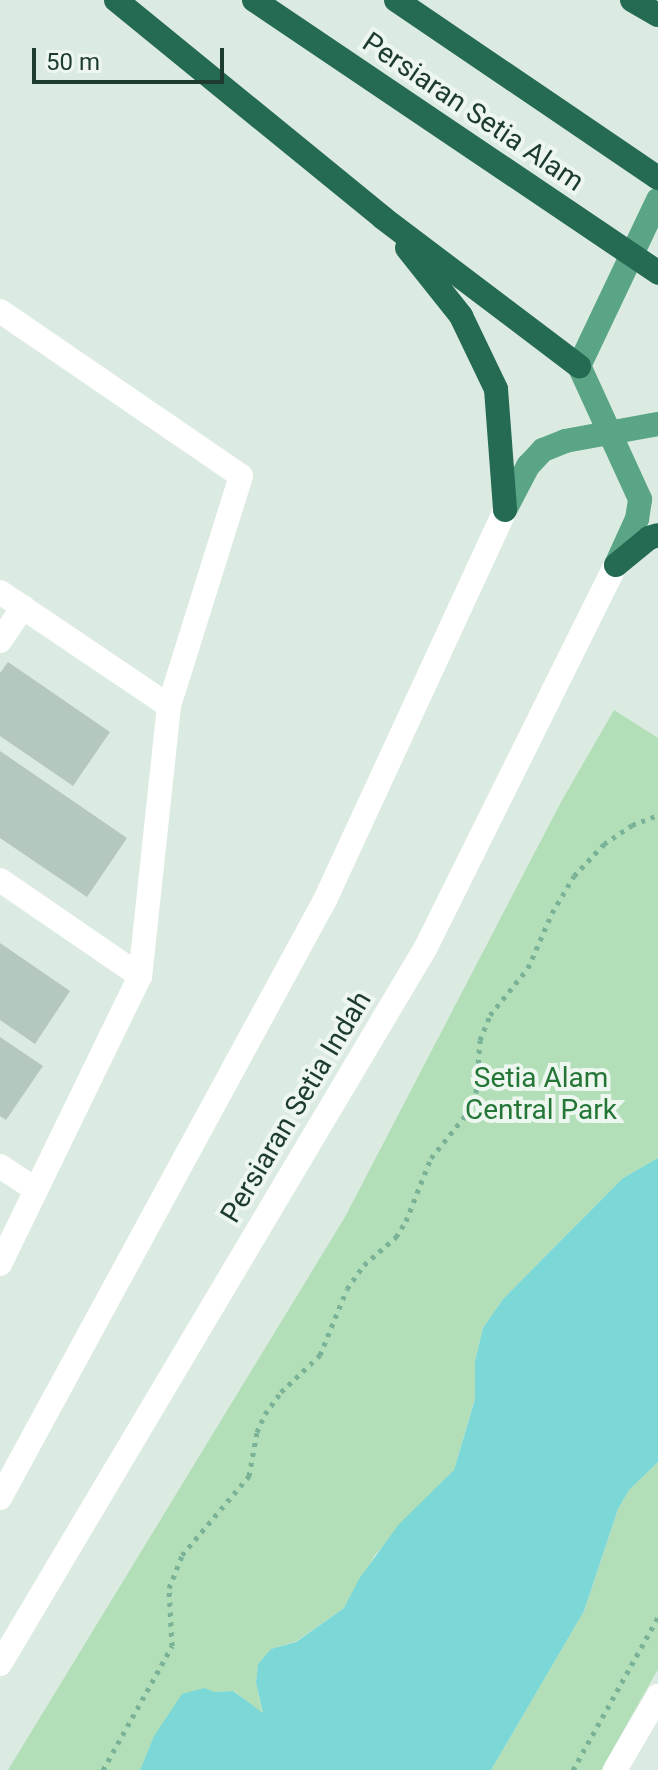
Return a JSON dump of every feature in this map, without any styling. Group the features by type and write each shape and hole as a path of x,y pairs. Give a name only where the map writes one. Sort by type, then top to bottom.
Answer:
{"highway":[{"path":"116,0 383,218 579,366"},
{"name":"Persiaran Setia Alam","path":"254,0 658,273"},
{"name":"Persiaran Setia Alam","path":"396,0 658,178"},
{"path":"632,0 658,15"},
{"path":"383,218 461,316 496,389 505,510"},
{"path":"616,565 649,538 658,535"}],"main road":[{"path":"616,565 637,519 640,499 579,366 658,200"},
{"path":"505,510 528,466 543,450 565,441 658,424"}],"street":[{"path":"0,311 241,476 169,706 140,976 0,1264"},
{"path":"0,1498 325,900 505,510"},
{"name":"Persiaran Setia Indah","path":"0,1664 426,947 616,565"},
{"path":"0,592 169,706"},
{"path":"0,641 23,607"},
{"path":"0,880 140,976"},
{"path":"0,1166 36,1190"},
{"path":"624,1767 658,1696"}],"path":[{"path":"103,1770 172,1646 169,1588 182,1555 205,1524 249,1476 257,1432 265,1414 281,1392 320,1355 347,1289 364,1265 396,1237 411,1211 431,1158 469,1111 476,1093 480,1040 490,1015 528,968 552,913 574,876 604,844 632,825 658,815"},
{"path":"573,1770 658,1617"}],"green space":[{"name":"Setia Alam Central Park","path":"614,710 658,738 658,1158 623,1178 503,1299 483,1328 475,1361 475,1398 454,1470 375,1555 344,1608 295,1642 271,1649 258,1664 256,1683 263,1715 234,1691 214,1692 154,1736 140,1770 8,1770 345,1217 561,802"},
{"path":"658,1462 658,1669 601,1770 491,1770 584,1611 618,1509 629,1490"}],"water":[{"path":"658,1158 658,1462 629,1490 618,1509 584,1611 491,1770 140,1770 154,1736 182,1694 204,1688 214,1692 233,1691 263,1713 256,1683 258,1664 271,1649 296,1642 344,1608 359,1579 399,1524 454,1470 475,1399 475,1361 483,1328 503,1299 623,1178"}],"building":[{"path":"8,662 110,732 73,786 0,736 0,673"},
{"path":"0,751 127,838 87,897 0,838"},
{"path":"0,943 70,991 35,1044 0,1020"},
{"path":"0,1037 43,1066 6,1120 0,1116"}]}
